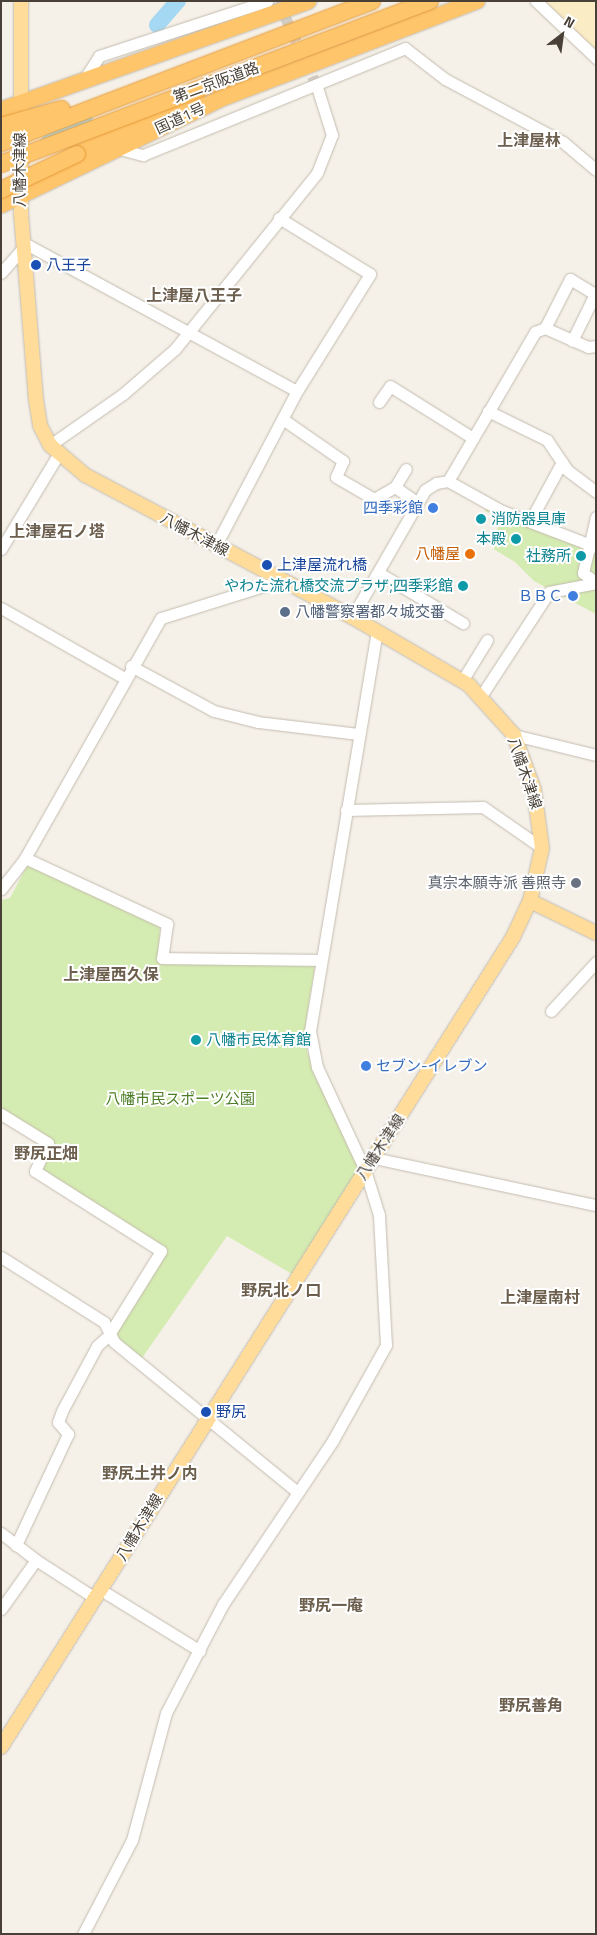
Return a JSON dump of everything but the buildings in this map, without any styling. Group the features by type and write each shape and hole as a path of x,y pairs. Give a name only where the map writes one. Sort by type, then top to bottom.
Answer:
{"highway":[{"path":"1,110 21,110 83,81 308,1"},
{"name":"第二京阪道路","path":"1,143 372,1"},
{"name":"第二京阪道路","path":"1,164 430,1"},
{"name":"国道1号","path":"1,205 20,190 116,148 220,99 477,1"},
{"path":"1,126 281,36"},
{"path":"1,190 271,61"}],"main road":[{"name":"八幡木津線","path":"1,1747 513,936 530,901 542,848 534,790 514,735 481,696 462,681 352,616 84,475 54,450 40,425 36,400 26,244 20,190 21,1"},
{"path":"530,901 596,933"}],"street":[{"path":"83,81 98,56 267,1"},
{"path":"536,1 596,58"},
{"path":"116,148 143,155 405,48 445,78 563,142 596,170"},
{"path":"1,549 54,450 123,394 188,335 316,173 330,147 331,124 316,84"},
{"path":"216,546 284,420 297,391 370,274 279,218"},
{"path":"1,273 26,244 188,335 297,391"},
{"path":"352,616 379,573 425,490 448,481 535,332 545,328 570,279 595,294 572,341"},
{"path":"545,328 572,341 596,346"},
{"path":"379,402 390,386 473,438"},
{"path":"488,411 547,440 562,462 596,492"},
{"path":"284,420 343,461 336,477 374,499 396,487 406,469"},
{"path":"530,521 562,462"},
{"path":"448,481 482,502 593,546"},
{"path":"396,487 418,503"},
{"path":"596,517 593,546 583,573 596,582"},
{"path":"379,573 463,622"},
{"path":"1,889 25,858 124,678 161,618 282,580"},
{"path":"481,696 549,592 596,582"},
{"path":"1,608 124,678"},
{"path":"83,1934 132,1840 156,1740 223,1604 296,1491 333,1440 386,1345 379,1216 366,1170 312,1054 310,1030 377,631"},
{"path":"462,681 487,640"},
{"path":"131,666 214,711 258,722 359,734"},
{"path":"514,735 596,755"},
{"path":"346,810 483,807 542,848"},
{"path":"25,858 167,924 162,958 321,960"},
{"path":"551,1011 596,962"},
{"path":"1,1114 48,1143 34,1171 160,1251 108,1336 97,1346 62,1411 58,1422 68,1434 16,1545"},
{"path":"374,1158 596,1206"},
{"path":"1,1257 104,1322 108,1336 206,1420 296,1491"},
{"path":"1,1533 36,1560 200,1651"},
{"path":"1,1609 36,1560"}],"green space":[{"path":"487,507 596,554 596,614 534,581 515,562 492,548 490,542 503,519 485,511"},
{"name":"八幡市民スポーツ公園","path":"28,864 160,926 158,962 315,965 305,1028 307,1052 360,1169 292,1274 227,1236 142,1358 112,1336 166,1251 41,1168 53,1144 1,1110 1,900 10,898"}],"sand":[{"path":"545,1 596,1 596,50"}],"waterway":[{"path":"157,25 178,1"},
{"path":"48,143 85,117"}],"tunnel":[{"path":"278,1 316,84"}],"place":[{"name":"八王子","path":"36,265"},
{"name":"四季彩館","path":"433,508"},
{"name":"消防器具庫","path":"481,519"},
{"name":"本殿","path":"516,539"},
{"name":"八幡屋","path":"470,554"},
{"name":"社務所","path":"581,556"},
{"name":"上津屋流れ橋","path":"267,565"},
{"name":"やわた流れ橋交流プラザ;四季彩館","path":"463,586"},
{"name":"ＢＢＣ","path":"573,596"},
{"name":"八幡警察署都々城交番","path":"285,612"},
{"name":"真宗本願寺派 善照寺","path":"576,883"},
{"name":"八幡市民体育館","path":"196,1040"},
{"name":"セブン-イレブン","path":"366,1066"},
{"name":"野尻","path":"206,1412"}],"district":[{"name":"上津屋林","path":"529,140"},
{"name":"上津屋八王子","path":"194,295"},
{"name":"上津屋石ノ塔","path":"57,531"},
{"name":"上津屋西久保","path":"111,974"},
{"name":"野尻正畑","path":"46,1153"},
{"name":"野尻北ノ口","path":"281,1290"},
{"name":"上津屋南村","path":"540,1297"},
{"name":"野尻土井ノ内","path":"150,1473"},
{"name":"野尻一庵","path":"331,1605"},
{"name":"野尻善角","path":"531,1705"}]}
